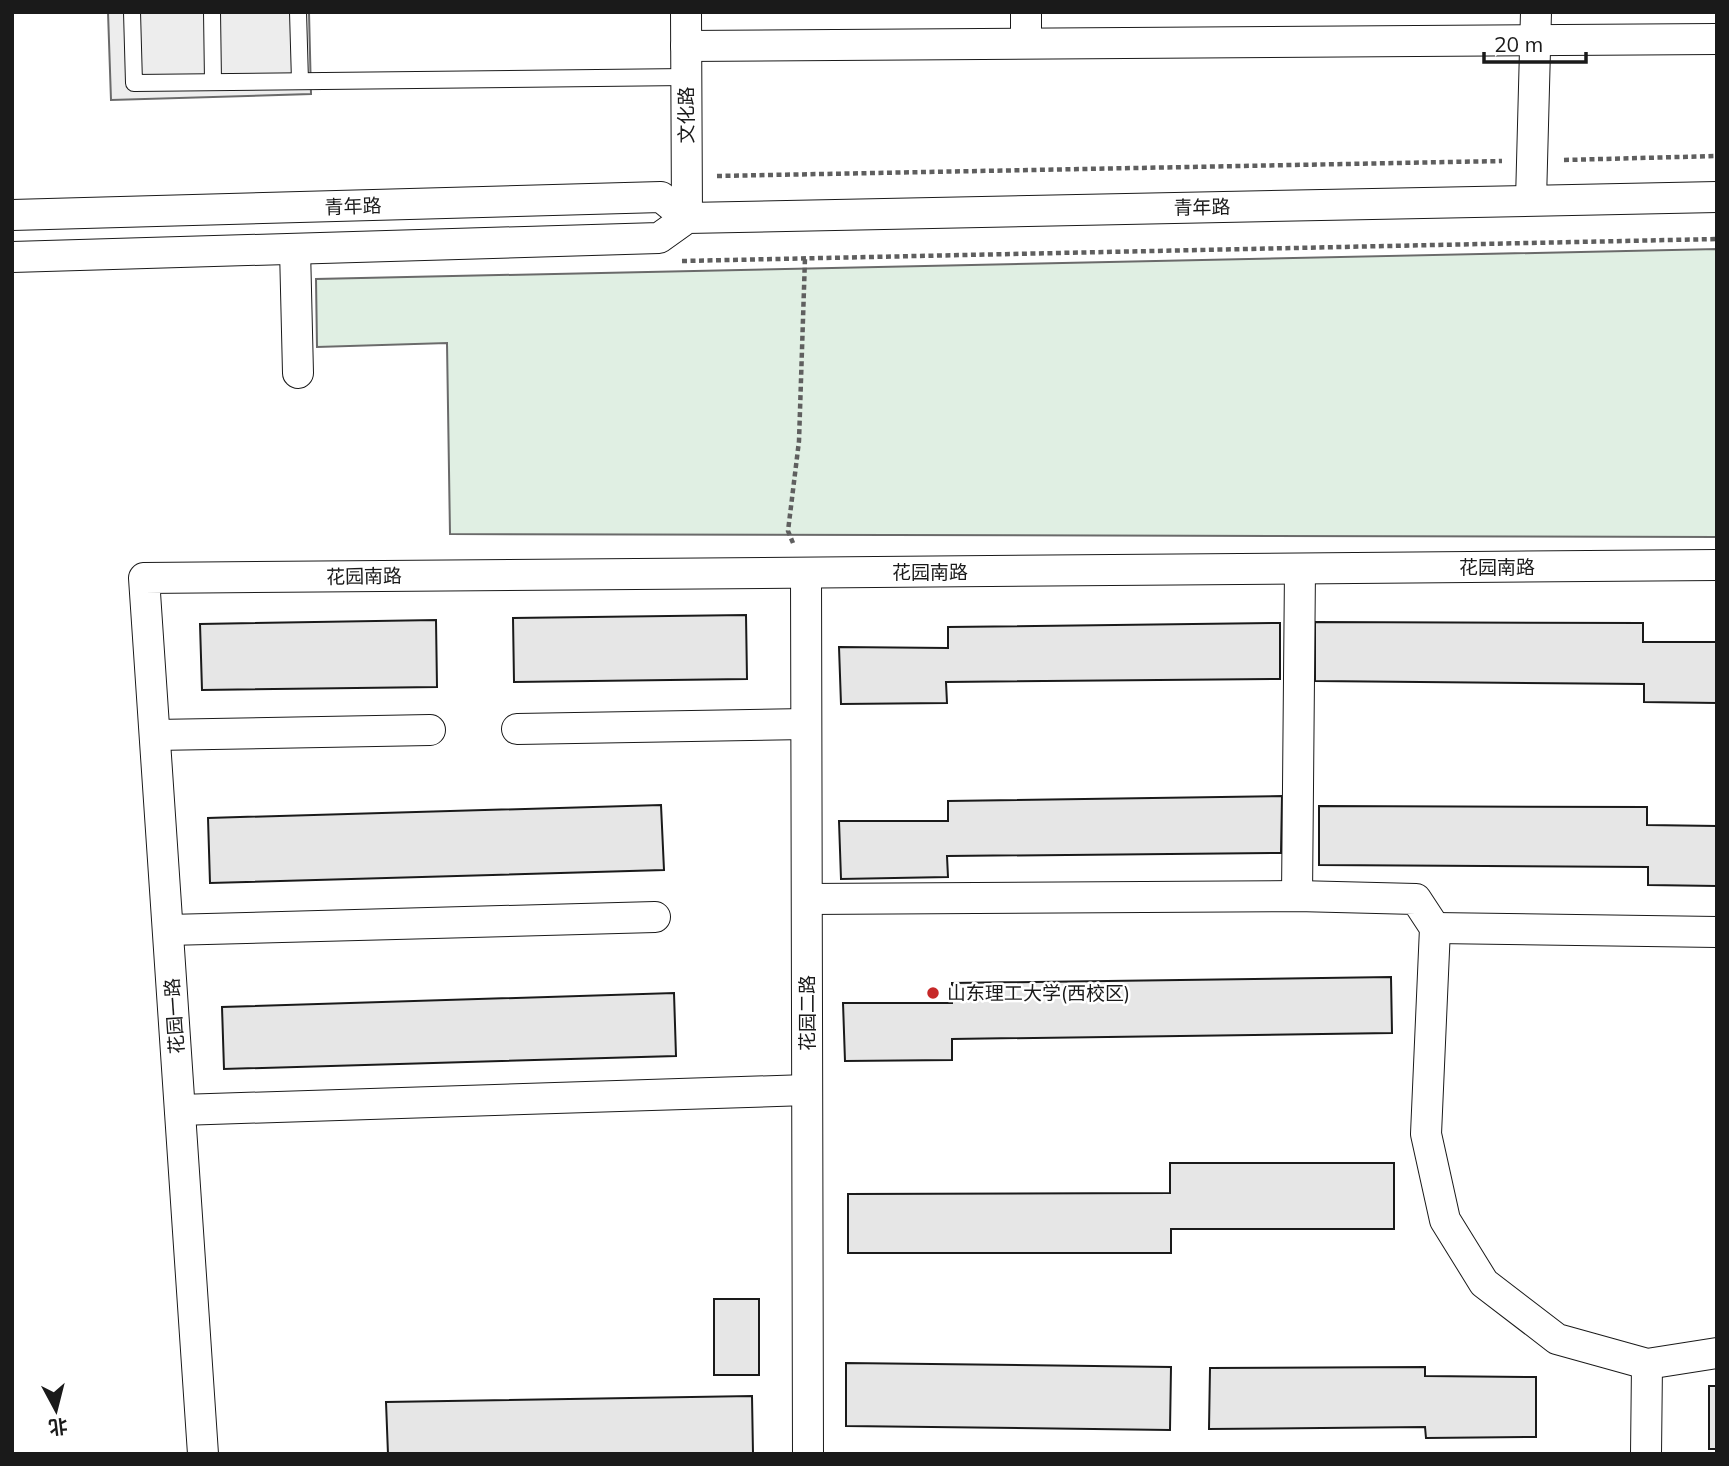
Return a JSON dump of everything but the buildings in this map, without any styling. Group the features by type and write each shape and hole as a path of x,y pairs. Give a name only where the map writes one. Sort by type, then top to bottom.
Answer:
{"street":[{"name":"文化路","path":"686,12 687,218"},
{"path":"1026,12 1026,43"},
{"path":"687,46 1026,43 1535,26 1717,38"},
{"path":"1531,200 1535,26"},
{"name":"青年路","path":"12,215 661,197 687,218 1717,197"},
{"path":"12,257 659,238 687,218"},
{"path":"295,249 298,373"},
{"name":"花园南路","path":"144,578 1717,565"},
{"path":"1297,896 1300,569"},
{"name":"花园二路","path":"806,573 808,1454"},
{"name":"花园一路","path":"144,578 203,1454"},
{"path":"517,729 806,724"},
{"path":"155,735 430,730"},
{"path":"807,899 1297,896 1416,899 1435,928 1426,1134 1445,1220 1484,1283 1557,1339 1647,1364 1717,1353"},
{"path":"168,930 655,917"},
{"path":"1435,928 1717,932"},
{"path":"180,1110 807,1090"},
{"path":"1646,1454 1647,1364"}],"lane":[{"path":"132,12 134,83 686,77"},
{"path":"212,12 213,81"},
{"path":"298,12 300,81"}],"path":[{"path":"687,177 1717,156"},
{"path":"681,261 1717,239"},
{"path":"806,258 799,441 788,531 806,573"}],"green space":[{"path":"1717,249 1717,537 450,534 447,343 317,347 316,279"}],"shaded area":[{"path":"108,12 309,12 311,94 111,100"}],"place":[{"name":"山东理工大学(西校区)","path":"933,993"}]}
